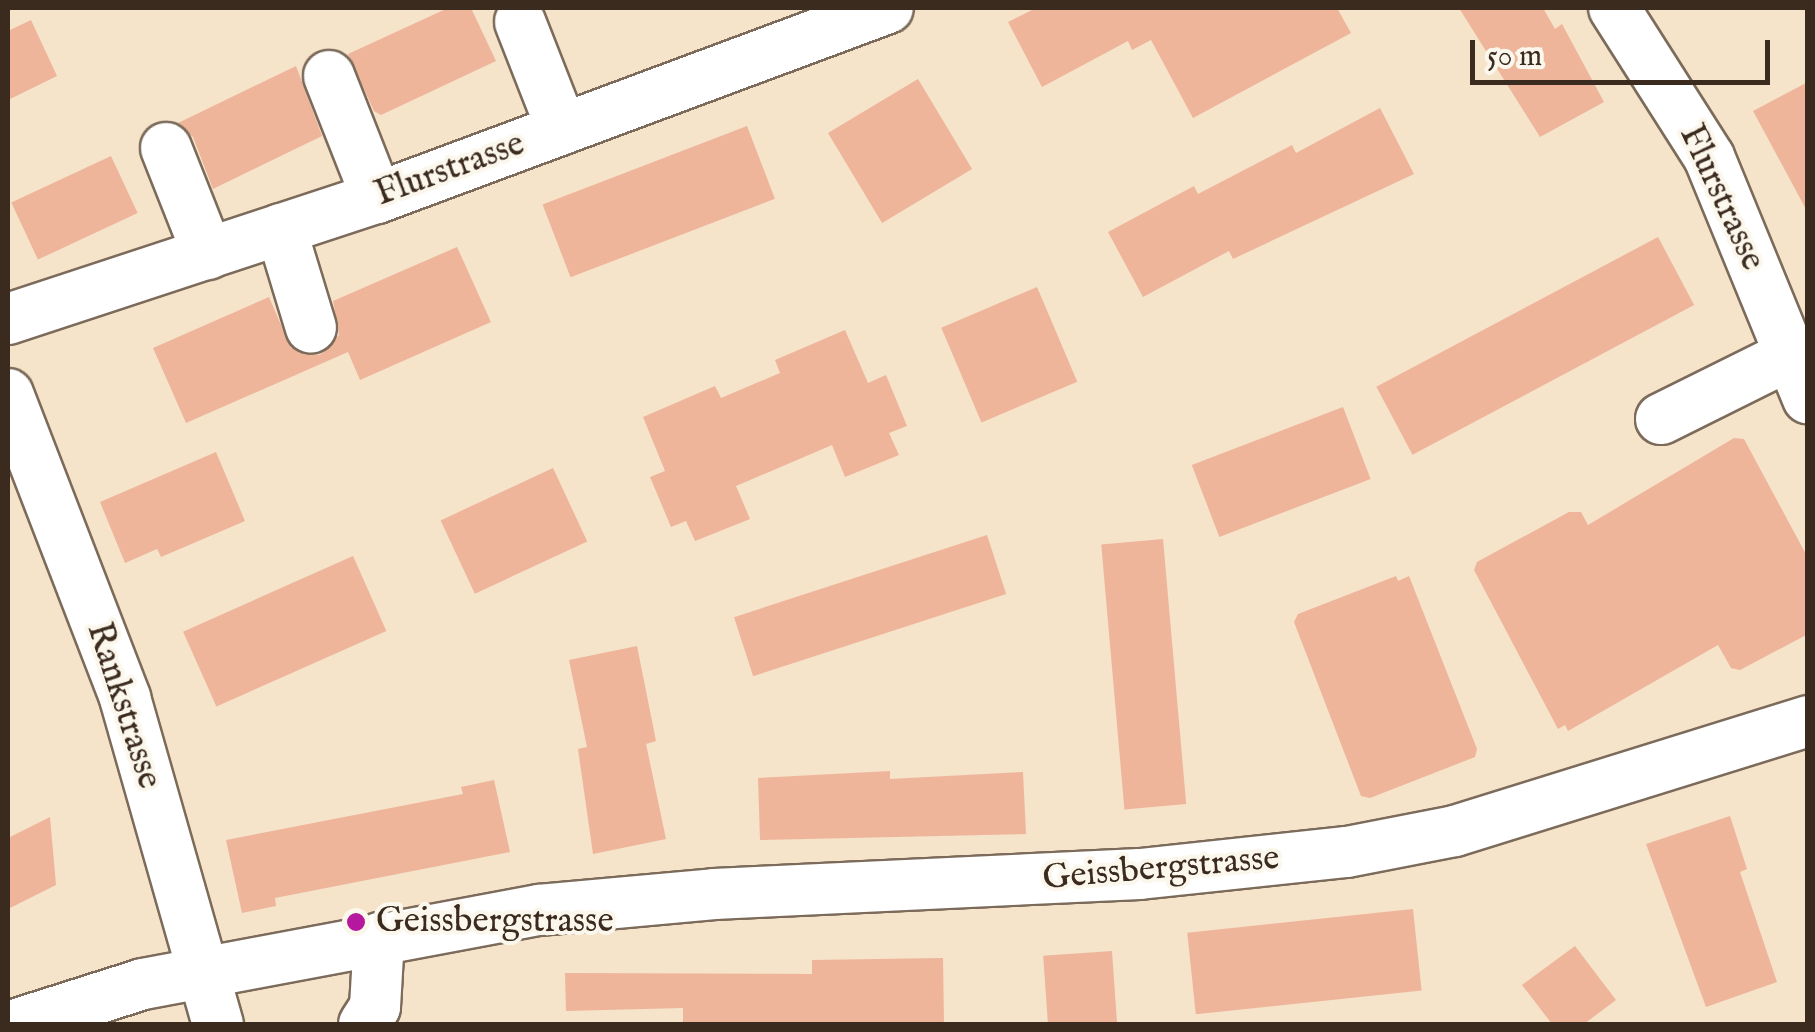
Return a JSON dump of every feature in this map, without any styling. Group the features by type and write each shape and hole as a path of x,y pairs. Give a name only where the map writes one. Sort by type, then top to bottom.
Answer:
{"street":[{"name":"Flurstrasse","path":"8,320 377,198 888,8"},
{"name":"Flurstrasse","path":"1614,8 1709,157 1799,377"},
{"path":"520,22 562,129"},
{"path":"329,76 377,198"},
{"path":"166,148 208,254"},
{"path":"281,229 311,328"},
{"path":"1661,419 1799,377"},
{"name":"Rankstrasse","path":"8,394 125,698 218,1024"},
{"name":"Geissbergstrasse","path":"17,1024 110,1010 203,972 539,910 714,894 1140,874 1347,852 1455,831 1808,721"},
{"path":"364,1024 375,1007 378,938"}],"building":[{"path":"448,8 471,8 496,61 381,115 374,111 348,54"},
{"path":"1036,8 1337,8 1351,33 1193,118 1151,40 1132,50 1128,41 1042,87 1008,22"},
{"path":"1459,8 1543,8 1555,29 1562,24 1604,102 1540,137"},
{"path":"31,20 57,76 8,100 8,31"},
{"path":"296,66 322,136 213,189 193,137 178,123"},
{"path":"918,79 972,169 882,223 828,133"},
{"path":"1808,82 1808,213 1753,111"},
{"path":"1380,108 1414,174 1233,259 1229,251 1143,297 1108,232 1194,186 1198,194 1292,145 1296,153"},
{"path":"747,126 775,199 570,277 543,204"},
{"path":"111,156 138,213 38,260 11,202"},
{"path":"1658,237 1694,305 1412,455 1376,387"},
{"path":"457,247 491,322 360,380 348,352 186,423 153,348 269,297 291,348 320,355 339,335 333,301"},
{"path":"1037,287 1077,382 982,422 941,328"},
{"path":"845,330 868,383 886,375 907,426 889,433 899,455 845,477 832,445 736,486 750,519 695,541 686,521 671,527 650,477 665,471 643,417 715,386 721,398 780,373 775,360"},
{"path":"1343,407 1371,479 1219,537 1192,465"},
{"path":"1734,438 1744,439 1808,558 1808,634 1740,670 1731,668 1718,645 1568,731 1565,725 1558,729 1474,570 1477,562 1569,512 1581,512 1588,525"},
{"path":"216,452 245,521 161,557 157,549 125,563 100,502"},
{"path":"553,468 587,541 475,594 441,520"},
{"path":"987,535 1006,594 753,676 734,617"},
{"path":"1163,539 1186,804 1124,809 1101,544"},
{"path":"353,556 386,631 216,707 183,632"},
{"path":"1396,576 1398,581 1409,576 1477,749 1475,757 1370,798 1361,796 1294,622 1298,614"},
{"path":"637,646 656,741 646,744 666,839 593,854 578,749 587,747 569,660"},
{"path":"890,771 890,779 1023,772 1026,834 760,840 758,778"},
{"path":"494,780 510,852 275,898 276,906 242,913 226,840 463,794 461,787"},
{"path":"1730,816 1747,869 1740,872 1777,982 1706,1007 1646,844"},
{"path":"50,817 56,885 8,909 8,838"},
{"path":"1413,909 1422,991 1196,1014 1187,933"},
{"path":"1575,946 1616,1000 1584,1024 1552,1024 1522,985"},
{"path":"1112,951 1117,1024 1048,1024 1043,956"},
{"path":"943,958 944,1024 683,1024 683,1008 566,1011 565,973 812,974 812,960"}],"place":[{"name":"Geissbergstrasse","path":"356,922"}]}
